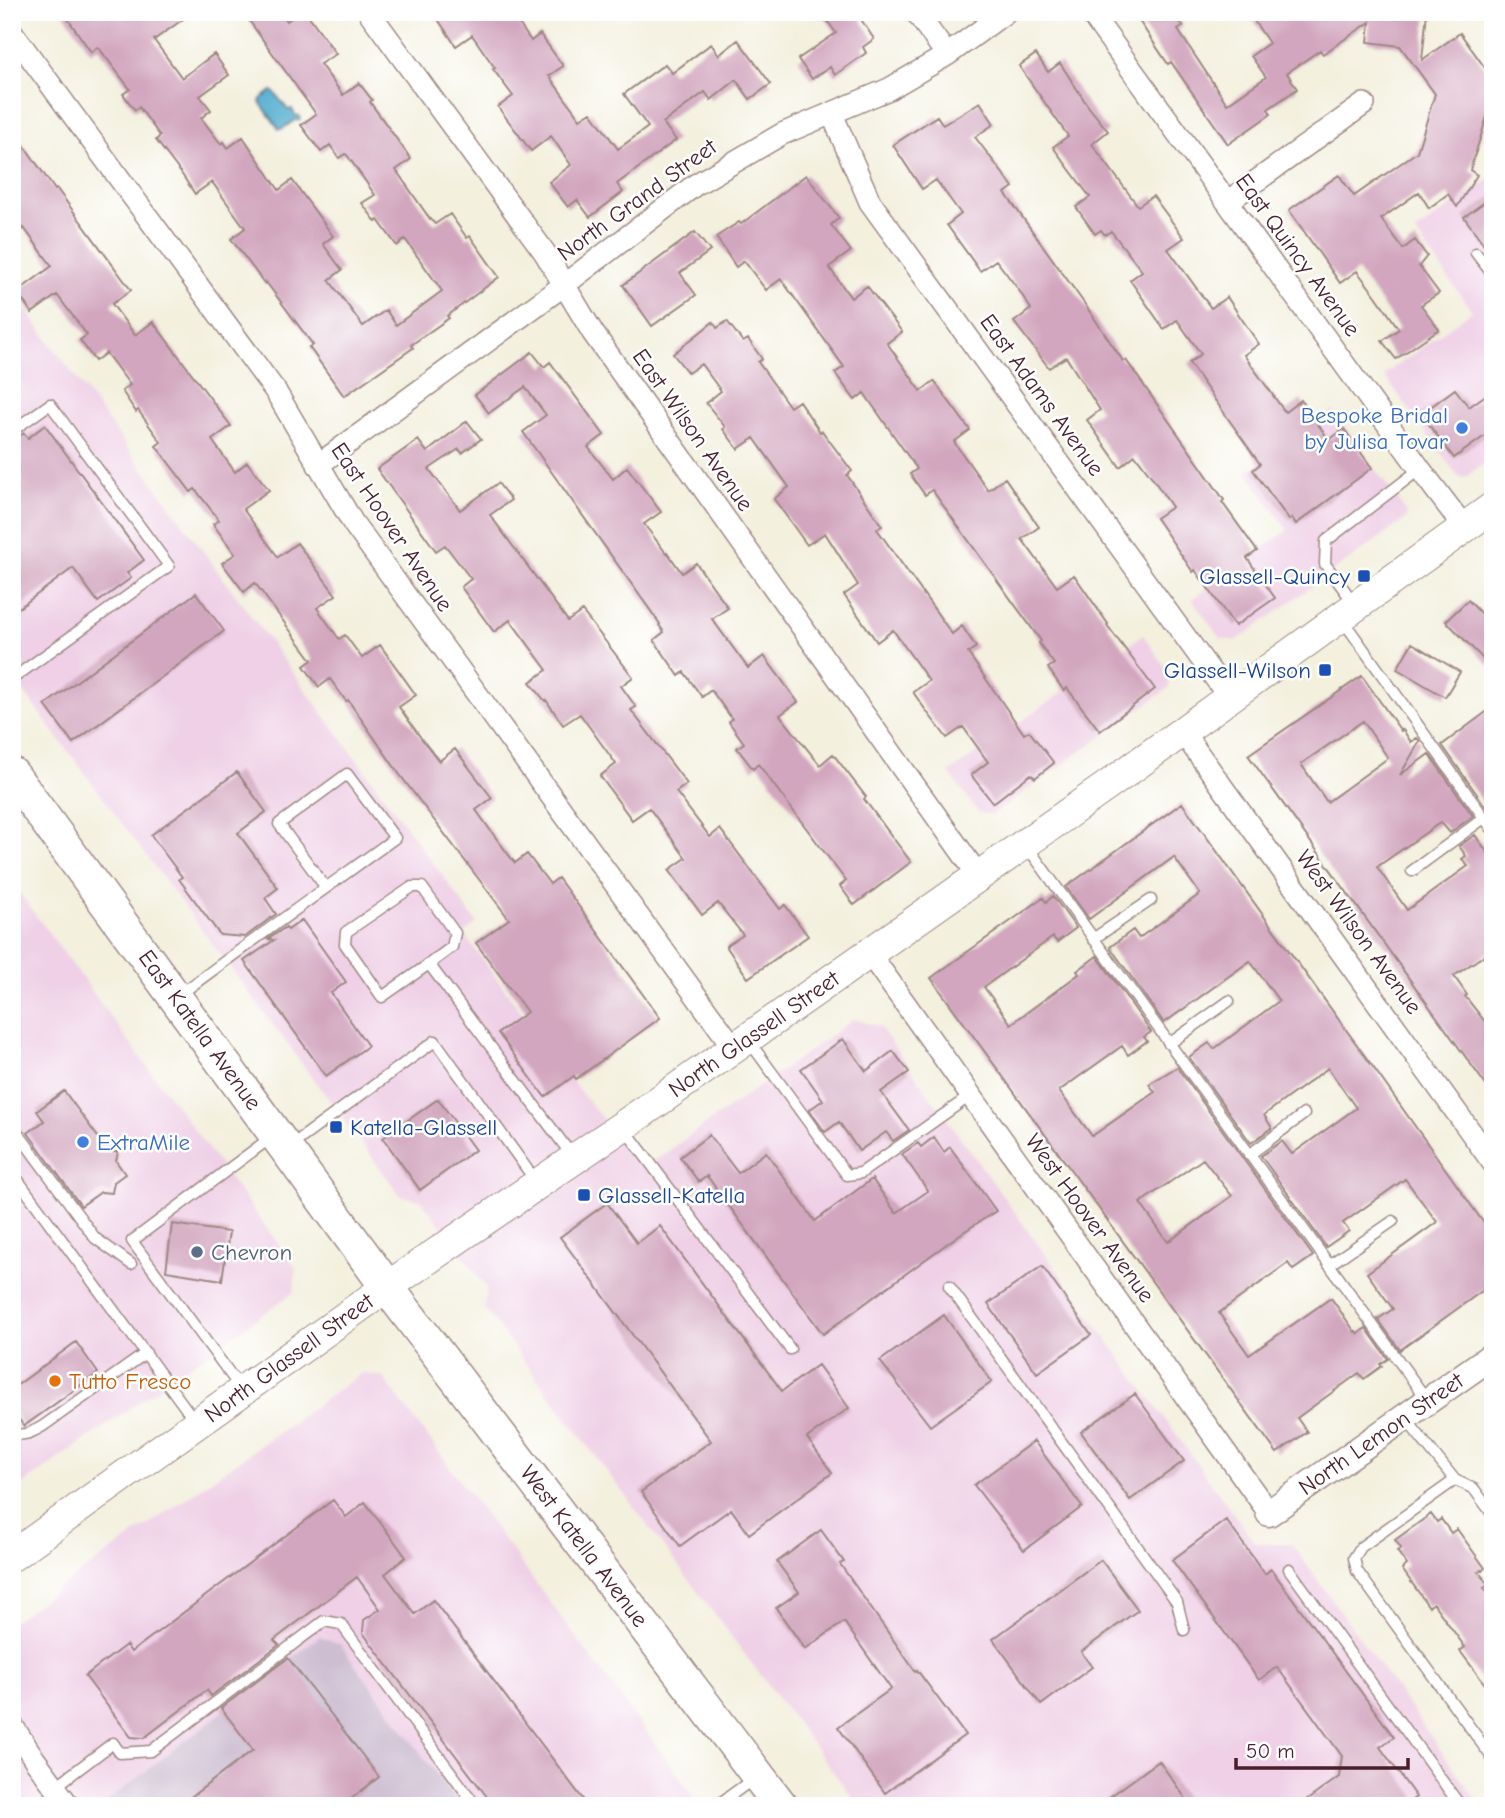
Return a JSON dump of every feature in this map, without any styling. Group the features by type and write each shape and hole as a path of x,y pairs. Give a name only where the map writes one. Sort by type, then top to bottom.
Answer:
{"main road":[{"name":"North Glassell Street","path":"12,1556 387,1287 575,1159 978,876 1493,507"},
{"name":"East Katella Avenue","path":"12,774 387,1287"},
{"name":"West Katella Avenue","path":"387,1287 781,1806"}],"street":[{"name":"East Wilson Avenue","path":"369,12 545,253 593,334 978,876"},
{"path":"916,12 947,55"},
{"name":"North Grand Street","path":"318,465 564,285 695,185 782,134 889,89 947,55 1006,12"},
{"name":"East Quincy Avenue","path":"1090,12 1464,527"},
{"name":"East Hoover Avenue","path":"12,32 276,392 353,523 741,1043"},
{"path":"1227,202 1364,104"},
{"name":"East Adams Avenue","path":"832,114 870,202 1229,697"},
{"name":"West Wilson Avenue","path":"1182,731 1493,1163"},
{"name":"West Hoover Avenue","path":"869,953 1269,1513"},
{"name":"North Lemon Street","path":"1269,1513 1493,1355"},
{"path":"12,1725 62,1800"}],"lane":[{"path":"1476,253 1493,275"},
{"path":"12,431 50,404 169,566 12,679"},
{"path":"1420,469 1326,541 1325,564 1348,611 1493,830"},
{"path":"176,998 395,838 347,774 279,824 326,888"},
{"path":"1412,871 1484,818"},
{"path":"1024,843 1428,1402"},
{"path":"412,887 422,887 455,933 452,947 429,964 382,998 345,944 346,932 412,887"},
{"path":"1093,939 1151,900"},
{"path":"429,964 575,1159"},
{"path":"1169,1044 1229,1002"},
{"path":"243,1390 132,1241 435,1041 538,1184"},
{"path":"741,1043 847,1175 861,1173 970,1096"},
{"path":"1249,1155 1304,1114"},
{"path":"12,1125 95,1238 131,1264"},
{"path":"622,1126 790,1349"},
{"path":"12,1172 198,1424"},
{"path":"1329,1265 1392,1221"},
{"path":"949,1286 1177,1602 1184,1630"},
{"path":"12,1433 30,1434 37,1430 146,1353"},
{"path":"1405,1418 1455,1480 1474,1489 1493,1515"},
{"path":"1455,1480 1361,1547 1354,1558 1357,1571 1493,1759"},
{"path":"1289,1569 1459,1804 1457,1806"},
{"path":"62,1800 113,1743 120,1753 151,1751 324,1621 341,1624 476,1806"},
{"path":"716,1806 758,1776"}],"shaded area":[{"path":"1493,177 1493,457 1464,478 1457,475 1384,375 1472,311 1415,232"},
{"path":"12,291 477,923 464,934 579,1090 643,1169 854,1019 880,1027 1255,1543 1291,1543 1481,1806 859,1806 484,1308 487,1288 421,1200 401,1196 12,676"},
{"path":"1333,411 1407,513 1406,519 1236,641 1220,638 1192,599 1288,530 1247,472"},
{"path":"1143,635 1169,672 1169,688 992,815 978,812 949,773"},
{"path":"12,883 296,1268 294,1292 12,1492"},
{"path":"362,1373 383,1377 701,1806 460,1806 340,1644 321,1636 101,1806 29,1806 12,1783 12,1622"},
{"path":"320,1636 340,1644 460,1806 101,1806"},
{"path":"12,1783 29,1806 12,1806"}],"water":[{"path":"272,91 288,110 292,109 295,115 300,116 300,120 279,129 260,102"}],"building":[{"path":"63,12 193,12 154,40 182,78 214,54 229,75 200,96 211,110 201,118 221,144 224,142 228,148 243,137 279,190 292,180 333,236 323,244 342,270 329,280 363,326 386,310 396,325 442,291 405,239 397,246 362,203 375,195 347,155 339,158 330,145 321,152 301,125 316,114 243,12 281,12 287,21 299,12 306,12 336,54 320,64 343,95 359,83 372,100 370,102 411,159 396,170 430,219 435,224 450,214 467,238 470,236 499,277 411,345 413,348 344,396 309,347 313,345 231,239 245,228 212,182 195,194 156,140 160,136 139,107 135,110 123,94 130,89 98,47 91,52"},
{"path":"433,12 494,12 499,19 511,12 531,41 540,34 563,66 549,76 580,119 591,112 618,149 648,127 624,94 665,64 672,73 711,44 719,55 738,40 771,84 750,99 736,80 711,100 705,92 663,123 676,140 617,184 623,192 590,217 577,200 568,207 549,182 571,165 551,136 531,151 498,107 513,96 472,35 456,46"},
{"path":"821,12 856,12 874,39 863,47 866,53 835,75 830,67 812,79 798,59 836,33"},
{"path":"1133,12 1174,12 1183,26 1178,30 1227,104 1266,77 1251,56 1269,43 1248,12 1427,12 1422,60 1460,33 1493,79 1493,98 1470,170 1477,175 1457,207 1448,194 1429,208 1419,192 1381,219 1403,249 1415,240 1427,256 1419,266 1439,293 1421,305 1439,329 1396,359 1382,341 1399,329 1376,296 1357,271 1340,283 1289,210 1339,175 1354,196 1417,152 1435,94 1400,46 1368,42 1370,22 1323,54 1320,50 1287,73 1297,89 1268,109 1271,114 1228,144"},
{"path":"1036,54 1048,72 1060,63 1108,131 1092,144 1138,206 1153,196 1184,238 1168,249 1211,308 1227,297 1259,344 1244,355 1285,412 1301,400 1329,440 1344,429 1372,468 1296,524 1292,518 1289,520 1253,470 1260,464 1189,363 1201,354 1177,320 1164,329 1130,280 1142,271 1111,231 1105,235 1101,230 1095,234 1076,207 1090,197 1053,147 1068,136 1019,66"},
{"path":"980,102 994,124 975,137 1013,187 1005,193 1123,361 1126,360 1257,551 1247,558 1275,598 1235,626 1156,518 1172,507 1151,476 1135,455 1120,467 1087,420 1100,410 1066,357 1049,368 1014,322 1031,309 1018,289 996,260 980,271 947,225 961,214 936,180 922,189 893,145 937,116 943,125"},
{"path":"12,128 131,290 112,304 135,335 153,322 231,426 212,440 235,472 247,462 269,490 243,509 278,557 297,543 336,595 317,608 339,639 345,635 362,658 380,645 416,695 399,707 421,738 439,761 455,749 492,798 476,810 493,834 515,863 527,854 550,884 558,878 660,1018 576,1079 574,1076 545,1097 498,1033 527,1012 476,943 509,919 400,775 348,700 346,701 330,679 319,687 304,666 312,660 255,583 244,592 222,563 235,554 213,524 219,520 195,489 191,492 156,446 161,442 122,391 130,385 106,353 95,361 80,340 87,335 57,295 32,313 17,292 52,266 24,228 12,237"},
{"path":"806,175 839,218 831,225 851,251 829,267 851,298 867,286 902,332 887,343 921,391 934,381 970,430 954,442 988,490 1005,478 1039,527 1022,539 1057,587 1074,575 1155,689 1100,731 1067,688 1064,691 1048,668 1054,664 1039,643 1041,641 932,490 925,495 910,474 917,469 864,393 855,400 835,373 844,367 781,279 766,290 744,261 736,267 716,237 739,222 741,224"},
{"path":"1493,196 1493,257 1464,217"},
{"path":"695,232 710,251 680,273 696,295 652,326 623,285"},
{"path":"727,321 743,342 748,339 762,359 758,362 790,407 799,401 852,471 847,475 882,526 877,529 952,634 962,626 976,647 968,653 1024,734 1029,731 1054,763 1035,778 1031,774 993,803 971,775 988,762 963,727 947,738 927,712 913,692 929,681 893,630 877,642 844,595 858,585 825,533 807,545 774,499 789,487 754,438 738,449 723,429 725,427 706,403 721,391 701,364 688,373 673,354 713,322 717,328"},
{"path":"532,352 544,367 550,362 604,435 588,447 613,479 627,467 661,512 644,524 666,553 682,573 696,563 728,608 712,619 748,668 764,656 798,702 780,715 820,765 833,754 911,862 854,905 840,886 846,881 758,764 753,769 737,748 744,743 729,722 732,719 711,690 702,697 684,672 679,676 654,640 664,632 660,624 523,432 546,415 525,387 489,413 475,395"},
{"path":"1455,389 1469,407 1493,390 1493,430 1454,458 1421,414"},
{"path":"467,421 481,439 462,453 459,449 429,469 460,510 498,483 511,500 490,515 568,621 582,611 633,677 621,686 636,707 631,710 687,784 676,792 710,837 720,829 780,909 785,905 808,936 748,978 726,946 743,935 718,903 702,915 669,870 686,858 649,808 632,820 600,776 616,764 580,714 563,725 530,682 547,670 510,620 494,632 461,587 471,579 445,545 436,551 377,469 418,440 427,452"},
{"path":"45,425 144,560 127,573 131,578 98,602 73,568 12,613 12,441 24,433 28,438"},
{"path":"196,593 224,631 73,743 45,705"},
{"path":"1468,600 1493,626 1493,669 1446,621"},
{"path":"1412,643 1460,672 1445,697 1397,669"},
{"path":"1362,676 1401,731 1403,730 1411,742 1417,738 1420,741 1400,775 1429,754 1473,816 1450,833 1441,822 1377,867 1407,910 1468,866 1462,859 1466,856 1459,846 1475,835 1493,860 1493,949 1454,976 1467,995 1465,996 1493,1032 1493,1095 1248,755","holes":["1363,721 1388,758 1327,802 1301,764"]},
{"path":"1493,707 1493,803 1486,807 1442,745"},
{"path":"237,772 266,812 238,833 278,888 265,898 276,914 245,937 220,935 151,835"},
{"path":"1182,803 1493,1236 1493,1283 1400,1350 1378,1319 1393,1309 1367,1273 1437,1222 1405,1179 1343,1223 1349,1231 1326,1247 1261,1156 1282,1141 1292,1154 1356,1108 1328,1068 1264,1115 1272,1128 1251,1143 1189,1057 1209,1043 1214,1049 1279,1001 1250,961 1164,1023 1110,947 1133,930 1139,938 1200,894 1174,857 1089,919 1066,887"},
{"path":"1053,896 1076,928 1057,942 1053,937 984,987 1011,1024 1079,974 1077,971 1097,956 1151,1032 1144,1037 1147,1041 1128,1055 1122,1046 1059,1091 1092,1136 1155,1092 1149,1084 1177,1067 1313,1256 1293,1270 1288,1263 1219,1313 1249,1355 1331,1298 1355,1332 1358,1334 1366,1328 1388,1359 1364,1379 1359,1373 1297,1418 1307,1432 1277,1453 931,978 1043,898 1046,902","holes":["1203,1159 1232,1196 1168,1242 1140,1203"]},
{"path":"302,920 346,982 331,993 368,1046 326,1076 244,961 274,940 268,939"},
{"path":"843,1039 866,1071 893,1051 909,1072 881,1092 909,1130 893,1141 886,1132 859,1151 839,1122 825,1132 809,1110 823,1100 801,1069"},
{"path":"64,1091 109,1152 118,1152 116,1161 125,1174 114,1182 112,1193 101,1192 81,1206 28,1133 44,1121 37,1111"},
{"path":"438,1099 475,1150 420,1190 383,1138"},
{"path":"709,1135 738,1173 766,1152 815,1221 872,1179 896,1213 928,1191 902,1154 918,1143 921,1147 934,1137 944,1152 950,1147 996,1211 823,1334 707,1176 699,1182 680,1157"},
{"path":"607,1203 637,1243 660,1226 782,1391 818,1365 849,1408 807,1438 832,1473 749,1534 731,1509 680,1546 641,1492 711,1441 560,1237"},
{"name":"Chevron","path":"172,1224 229,1232 222,1280 166,1271"},
{"path":"1042,1266 1091,1335 1037,1373 988,1304"},
{"path":"944,1315 992,1382 930,1426 880,1361"},
{"name":"Tutto Fresco","path":"76,1342 98,1373 24,1426 12,1410 12,1389"},
{"path":"1135,1394 1184,1461 1130,1500 1081,1432"},
{"path":"1034,1441 1082,1507 1024,1550 974,1485"},
{"path":"333,1500 346,1517 365,1502 406,1557 385,1574 415,1614 433,1600 588,1806 494,1806 363,1633 364,1620 380,1609 357,1577 274,1640 279,1645 211,1696 207,1690 144,1738 131,1737 85,1676 126,1645 131,1652"},
{"path":"1431,1514 1437,1522 1441,1519 1451,1533 1457,1529 1485,1568 1479,1572 1489,1585 1484,1588 1493,1600 1493,1695 1460,1651 1465,1647 1433,1603 1429,1607 1402,1569 1407,1565 1397,1551 1401,1548 1395,1540"},
{"path":"1226,1520 1265,1574 1271,1569 1394,1737 1380,1747 1416,1797 1404,1806 1299,1806 1339,1777 1342,1756 1277,1667 1259,1680 1172,1560"},
{"path":"821,1530 844,1562 840,1564 915,1671 917,1670 965,1735 885,1793 838,1727 891,1689 844,1622 805,1649 776,1608 799,1592 777,1562"},
{"path":"1101,1560 1138,1610 1081,1652 1092,1667 1041,1705 993,1639"},
{"path":"288,1658 379,1777 342,1806 179,1806 253,1750 221,1708"},
{"path":"1159,1761 1191,1806 1097,1806"}],"place":[{"name":"Bespoke Bridal by Julisa Tovar","path":"1462,428"},
{"name":"Glassell-Quincy","path":"1364,576"},
{"name":"Glassell-Wilson","path":"1325,670"},
{"name":"Katella-Glassell","path":"336,1127"},
{"name":"ExtraMile","path":"83,1142"},
{"name":"Glassell-Katella","path":"584,1195"},
{"name":"Chevron","path":"197,1252"},
{"name":"Tutto Fresco","path":"55,1381"}]}
